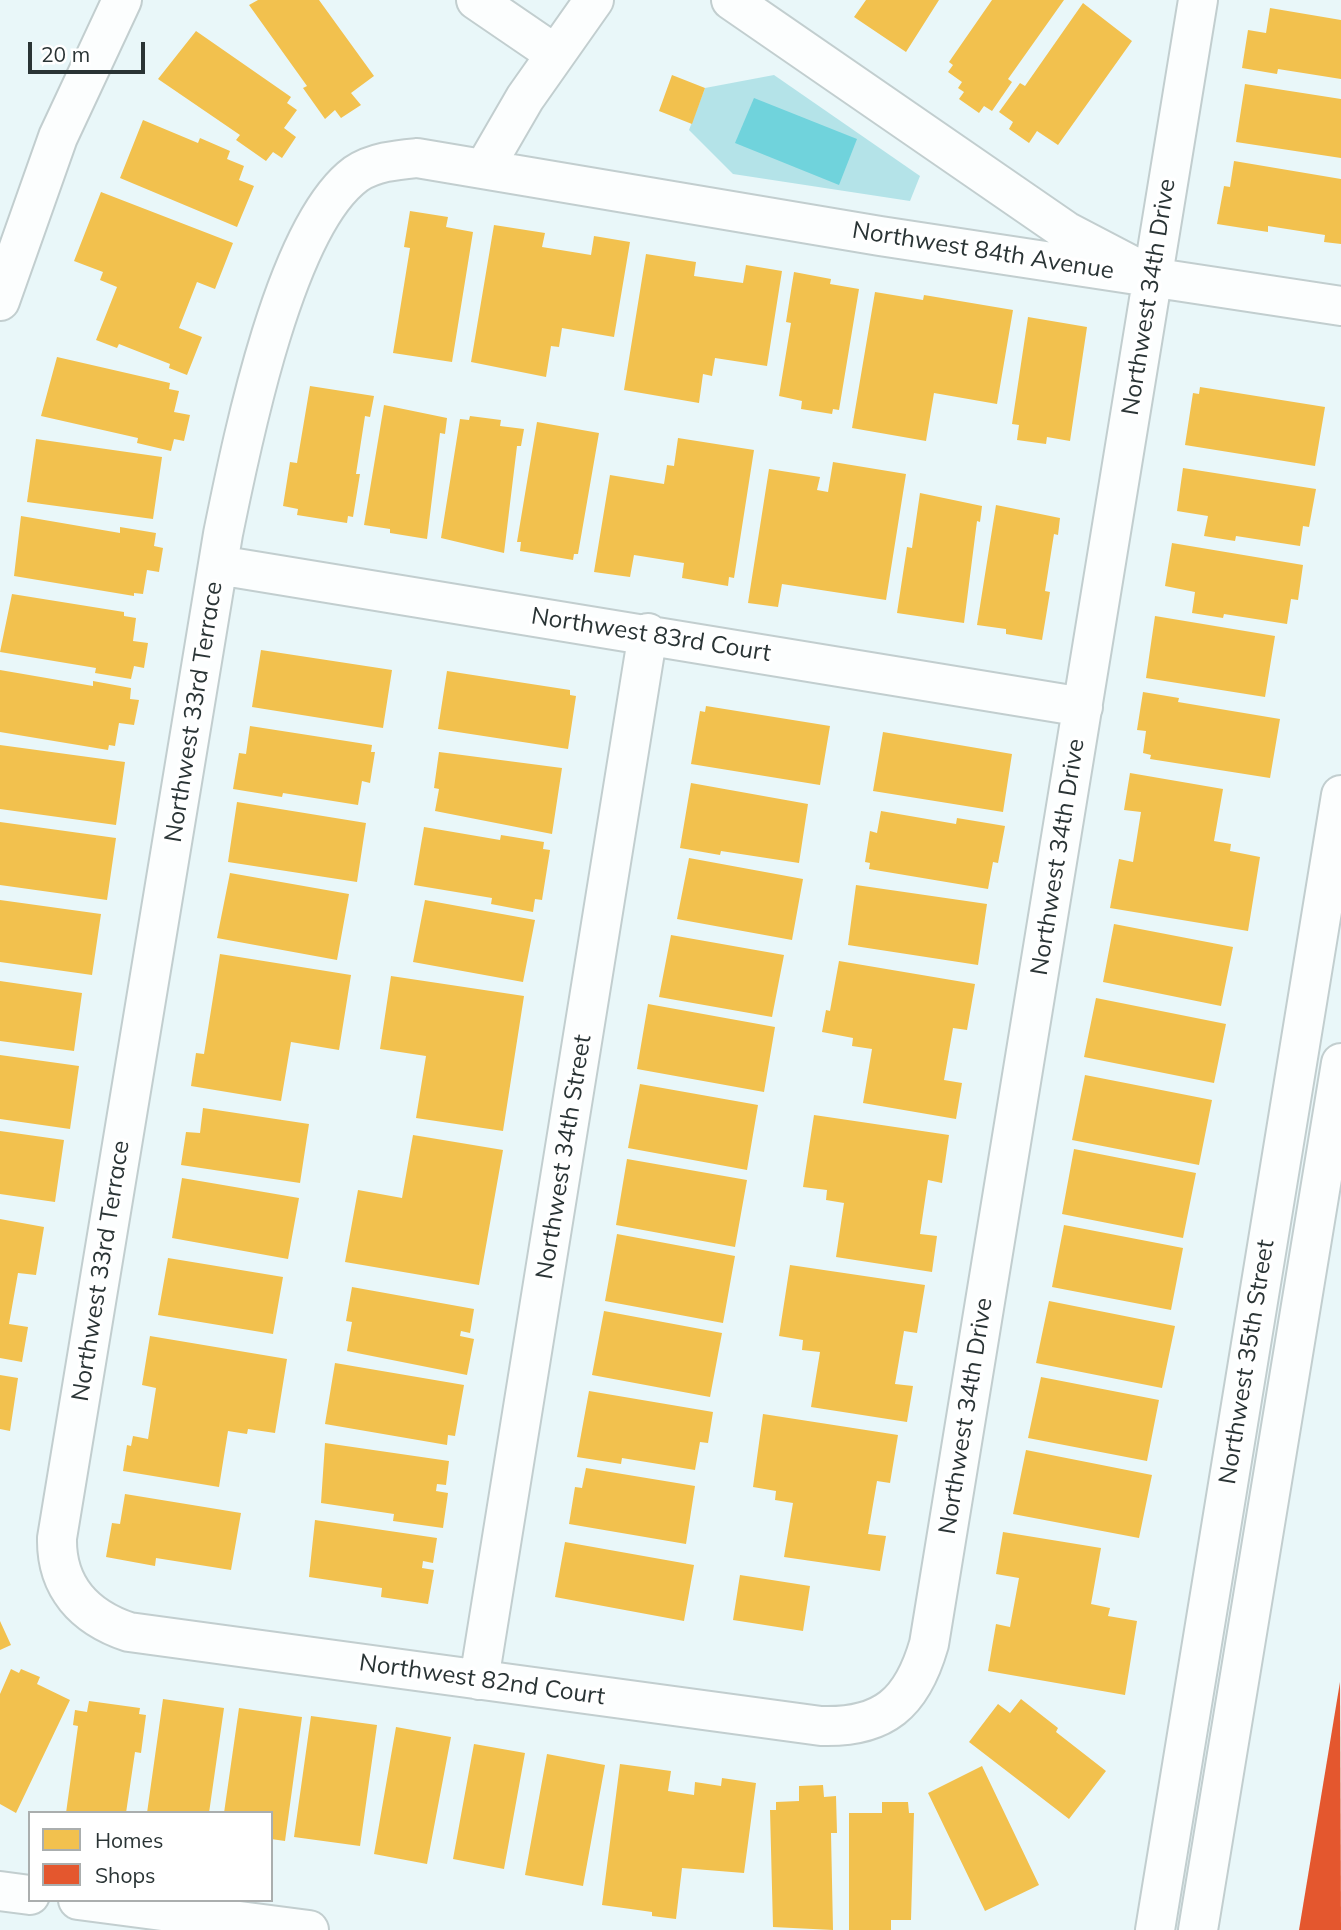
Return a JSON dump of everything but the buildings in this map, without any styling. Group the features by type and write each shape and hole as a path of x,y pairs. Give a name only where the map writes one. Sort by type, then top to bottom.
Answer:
{"street":[{"path":"0,301 58,137 122,0"},
{"path":"476,0 555,54"},
{"path":"485,167 525,98 594,0"},
{"name":"Northwest 84th Avenue","path":"731,0 1066,231 1151,275"},
{"name":"Northwest 34th Drive","path":"897,1705 915,1681 929,1644 1198,0"},
{"name":"Northwest 33rd Terrace","path":"74,1598 60,1572 57,1538 218,565 240,447 294,269 326,208 349,180 376,164 417,158 485,167"},
{"name":"Northwest 84th Avenue","path":"485,167 605,192 1052,263 1151,275"},
{"path":"1151,275 1341,306"},
{"name":"Northwest 83rd Court","path":"218,565 648,633 1083,707"},
{"name":"Northwest 34th Street","path":"480,1680 648,633"},
{"name":"Northwest 35th Street","path":"1155,1930 1223,1505 1331,919 1341,795"},
{"name":"Northwest 35th Street","path":"1198,1930 1341,1063"},
{"path":"1223,1505 1268,1512"},
{"name":"Northwest 82nd Court","path":"74,1598 98,1619 129,1632 821,1726 856,1725 880,1717 897,1705"},
{"path":"0,1891 28,1895"},
{"path":"93,1902 309,1930"}],"shaded area":[{"path":"774,75 920,176 910,201 733,174 689,130 705,88"}],"water":[{"path":"754,98 857,139 839,185 735,143"}]}
